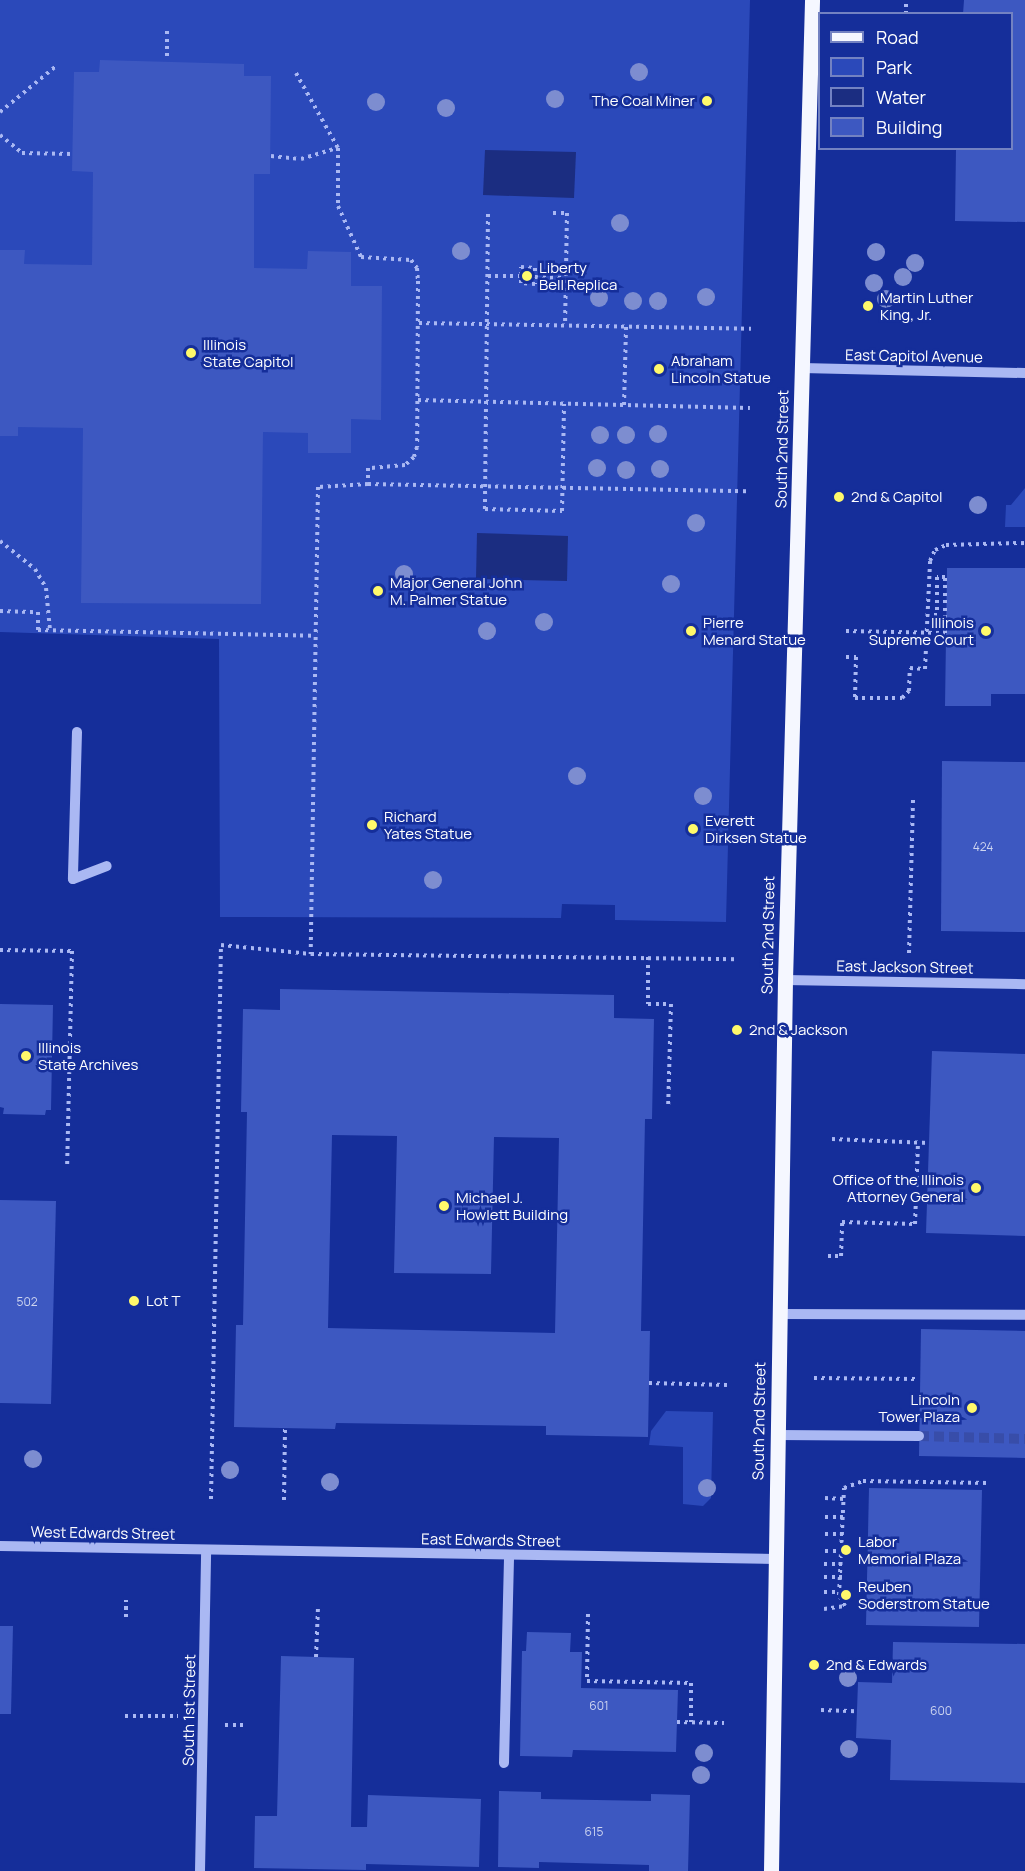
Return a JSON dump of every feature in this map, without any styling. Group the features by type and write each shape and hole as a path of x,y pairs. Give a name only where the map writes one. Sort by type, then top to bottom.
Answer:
{"main road":[{"name":"South 2nd Street","path":"771,1871 785,980 812,0"}],"street":[{"name":"East Capitol Avenue","path":"802,368 1025,374"},
{"path":"77,732 73,879 107,866"},
{"name":"East Jackson Street","path":"785,980 1025,984"},
{"path":"779,1314 1025,1316"},
{"path":"777,1435 919,1436"},
{"name":"West Edwards Street","path":"0,1546 206,1551"},
{"name":"East Edwards Street","path":"206,1551 776,1559"},
{"name":"South 1st Street","path":"200,1871 206,1551"},
{"path":"504,1763 509,1555"}],"path":[{"path":"167,31 167,57"},
{"path":"0,112 55,67"},
{"path":"296,73 338,148 338,206 361,257 411,260 417,267 418,400 414,456 405,465 369,468 368,484"},
{"path":"0,135 22,153 72,154"},
{"path":"271,156 301,159 338,148"},
{"path":"553,213 567,213 565,326"},
{"path":"488,214 488,402 485,508 562,511 564,404"},
{"path":"521,267 535,267 535,277 535,284 520,283 521,267"},
{"path":"488,276 520,276"},
{"path":"535,277 565,278"},
{"path":"419,323 751,329"},
{"path":"624,405 626,327"},
{"path":"418,400 750,408"},
{"path":"311,954 318,487 368,484 747,491"},
{"path":"0,541 35,569 46,588 50,630"},
{"path":"930,615 930,561 935,550 946,545 1025,543"},
{"path":"846,631 925,633 945,633 945,577 938,577 937,615 930,615 925,619 925,633 925,669 910,668 909,691 902,698 855,698 856,657 846,657"},
{"path":"0,611 38,612 38,630 315,636"},
{"path":"909,953 913,797"},
{"path":"211,1498 221,945 311,954 738,959"},
{"path":"0,950 72,951 67,1167"},
{"path":"648,957 648,1004 670,1004 668,1109"},
{"path":"832,1139 929,1143"},
{"path":"828,1256 841,1256 842,1222 915,1224 918,1143"},
{"path":"814,1378 916,1379"},
{"path":"649,1383 726,1385"},
{"path":"284,1500 285,1428"},
{"path":"824,1609 845,1606 839,1592 843,1576 844,1488 863,1481 988,1483"},
{"path":"825,1498 844,1498"},
{"path":"825,1517 844,1517"},
{"path":"825,1534 843,1534"},
{"path":"825,1551 843,1551"},
{"path":"824,1563 843,1563"},
{"path":"824,1576 843,1576"},
{"path":"824,1592 839,1592"},
{"path":"126,1600 126,1617"},
{"path":"316,1657 318,1607"},
{"path":"588,1614 586,1680 691,1683 691,1722"},
{"path":"821,1710 856,1711"},
{"path":"124,1716 178,1716"},
{"path":"677,1722 724,1723"},
{"path":"225,1725 247,1725"}],"green space":[{"path":"0,0 750,0 726,922 615,920 615,905 562,904 561,918 220,917 219,639 0,632"},
{"path":"1025,488 1025,527 1005,527 1006,505 1011,505"},
{"path":"666,1411 713,1412 711,1498 703,1506 683,1504 683,1447 649,1445 651,1431"}],"water":[{"path":"485,150 576,152 574,198 483,195"},
{"path":"477,533 568,536 567,581 476,579"}],"building":[{"path":"964,0 1025,0 1025,222 955,221 956,150 1013,150 1013,12 963,12"},
{"name":"Illinois State Capitol","path":"100,60 244,64 244,76 271,76 270,174 254,174 254,268 307,269 308,251 351,252 351,286 382,286 381,420 351,419 351,453 308,453 308,433 263,432 261,604 81,603 83,428 18,427 18,436 0,436 0,250 25,250 24,264 92,265 93,172 72,171 74,72 99,72"},
{"name":"Illinois Supreme Court","path":"947,568 1025,568 1025,694 991,694 991,706 945,706"},
{"path":"942,761 1025,762 1025,932 941,931"},
{"name":"Michael J. Howlett Building","path":"280,989 614,995 614,1018 654,1019 652,1119 645,1119 641,1331 650,1331 648,1437 546,1435 546,1426 336,1423 335,1429 234,1427 236,1325 243,1325 247,1112 241,1112 243,1009 280,1010","holes":["332,1135 397,1136 394,1273 491,1274 494,1137 559,1138 555,1333 328,1328"]},
{"name":"Illinois State Archives","path":"0,1004 53,1005 51,1110 46,1110 45,1115 3,1114 4,1108 0,1107"},
{"name":"Office of the Illinois Attorney General","path":"932,1051 1025,1054 1025,1236 926,1233"},
{"path":"0,1200 56,1201 51,1404 0,1403"},
{"name":"Lincoln Tower Plaza","path":"921,1329 1025,1331 1025,1458 919,1456"},
{"path":"869,1488 982,1490 979,1627 866,1625"},
{"path":"0,1626 13,1626 11,1714 0,1714"},
{"path":"527,1632 571,1633 570,1652 582,1652 581,1688 678,1690 676,1752 573,1750 572,1757 520,1756 522,1651 526,1651"},
{"path":"893,1642 1025,1644 1025,1783 890,1780 891,1740 856,1738 858,1682 892,1683"},
{"path":"281,1656 354,1658 351,1827 367,1827 368,1795 481,1799 479,1867 366,1864 366,1870 254,1868 255,1816 277,1816"},
{"path":"499,1791 541,1792 541,1799 651,1801 651,1794 690,1795 688,1871 649,1871 649,1865 539,1862 539,1868 498,1867"}],"tunnel":[{"path":"919,1436 1025,1439"}],"place":[{"name":"The Coal Miner","path":"707,101"},
{"name":"Liberty Bell Replica","path":"527,276"},
{"name":"Martin Luther King, Jr.","path":"868,306"},
{"name":"Illinois State Capitol","path":"191,353"},
{"name":"Abraham Lincoln Statue","path":"659,369"},
{"name":"2nd & Capitol","path":"839,497"},
{"name":"Major General John M. Palmer Statue","path":"378,591"},
{"name":"Pierre Menard Statue","path":"691,631"},
{"name":"Illinois Supreme Court","path":"986,631"},
{"name":"Richard Yates Statue","path":"372,825"},
{"name":"Everett Dirksen Statue","path":"693,829"},
{"name":"2nd & Jackson","path":"737,1030"},
{"name":"Illinois State Archives","path":"26,1056"},
{"name":"Office of the Illinois Attorney General","path":"976,1188"},
{"name":"Michael J. Howlett Building","path":"444,1206"},
{"name":"Lot T","path":"134,1301"},
{"name":"Lincoln Tower Plaza","path":"972,1408"},
{"name":"Labor Memorial Plaza","path":"846,1550"},
{"name":"Reuben Soderstrom Statue","path":"846,1595"},
{"name":"2nd & Edwards","path":"814,1665"}]}
